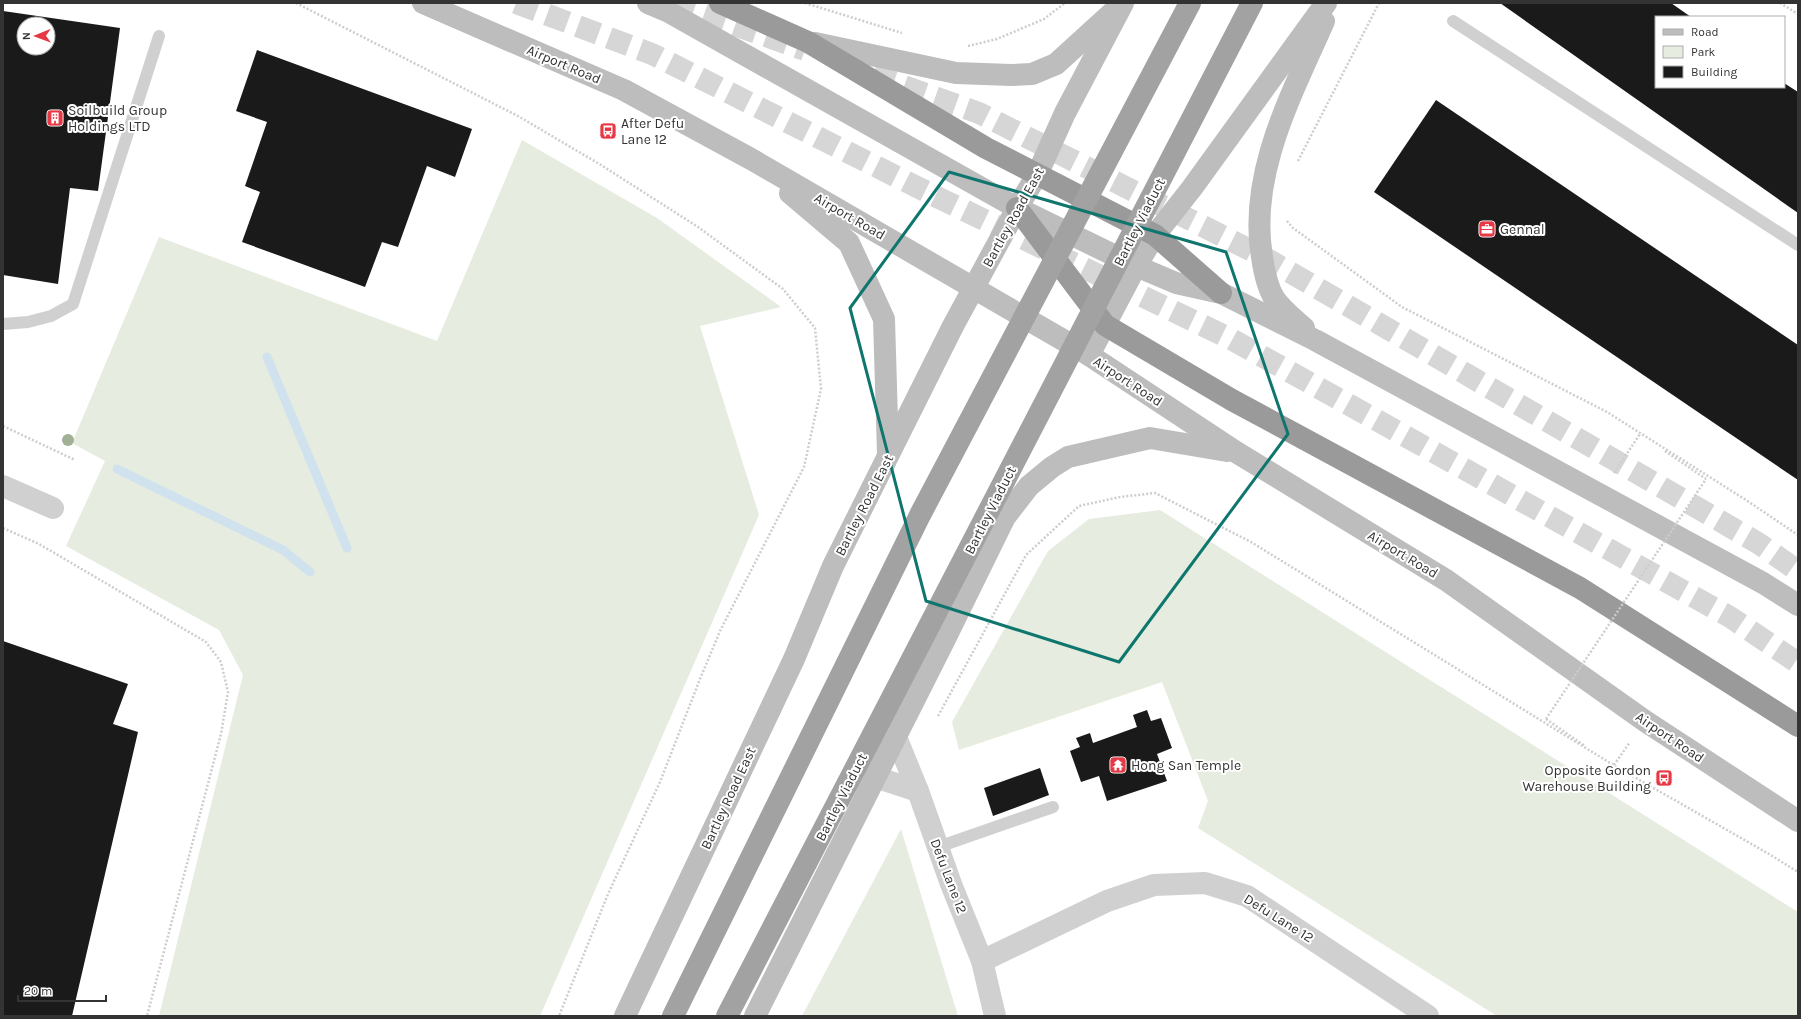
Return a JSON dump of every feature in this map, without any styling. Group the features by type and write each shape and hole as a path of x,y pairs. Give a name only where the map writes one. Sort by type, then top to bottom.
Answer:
{"highway":[{"path":"720,3 808,42 986,148 1155,235 1221,292"},
{"path":"673,1016 920,515 1190,3"},
{"name":"Bartley Viaduct","path":"727,1016 1252,3"},
{"path":"1017,208 1105,325 1232,400 1580,588 1798,726"}],"main road":[{"name":"Airport Road","path":"423,3 624,90 751,159 974,287 1089,356 1236,452 1446,580 1645,721 1798,822"},
{"path":"648,3 666,11 1017,208 1136,266 1176,282 1221,292 1315,340 1763,583 1798,605"},
{"path":"808,42 956,74 1011,76 1032,74 1056,64 1123,3"},
{"name":"Bartley Road East","path":"625,1016 794,659 833,566 953,326 1017,208 1037,175 1065,113 1123,3"},
{"path":"1089,356 1136,266 1155,235 1192,188 1326,3"},
{"path":"1315,340 1274,298 1264,275 1260,247 1260,211 1264,179 1279,124 1332,3"},
{"path":"751,159 848,243 884,319 888,457"},
{"path":"755,1016 1005,518 1029,486 1052,467 1068,457 1150,438 1236,452"}],"street":[{"path":"3,486 53,508"},
{"name":"Defu Lane 12","path":"896,737 982,961 995,1016"},
{"path":"875,777 918,791"},
{"name":"Defu Lane 12","path":"982,961 1107,901 1154,885 1205,884 1248,896 1428,1016"}],"lane":[{"path":"1453,21 1798,245"},
{"path":"3,324 28,322 51,316 73,304 159,36"},
{"path":"938,847 1053,807"}],"path":[{"path":"296,3 518,116 601,165 698,227 783,289 814,328 821,389 804,467 720,631 660,782 608,894 559,1016"},
{"path":"805,3 903,33"},
{"path":"961,47 997,38 1044,19 1065,3"},
{"path":"1294,168 1379,3"},
{"path":"1780,3 1798,14"},
{"path":"1260,226 1278,210 1293,228 1402,308 1607,412 1746,500 1798,535"},
{"path":"3,426 75,460"},
{"path":"1600,494 1640,434 1706,479 1546,719 1615,766"},
{"path":"1079,506 1120,497 1155,493 1170,499 1250,542 1615,766 1798,872"},
{"path":"3,528 39,544 206,642 221,662 228,692 221,734 147,1016"}],"highlighted area":[{"path":"949,172 1226,252 1288,434 1119,662 926,601 850,308"}],"green space":[{"path":"522,140 657,218 781,307 700,326 759,515 540,1016 159,1016 243,675 219,630 66,546 105,461 72,443 159,237 437,341"},
{"path":"1160,510 1798,912 1798,1016 1497,1016 1198,828 1208,801 1162,682 959,750 952,722 1048,551 1089,519"},
{"path":"901,829 958,1016 802,1016"}],"building":[{"path":"1500,3 1671,3 1690,16 1655,16 1655,88 1785,88 1785,84 1798,92 1798,213"},
{"name":"Soilbuild Group Holdings LTD","path":"3,11 37,16 16,16 16,56 56,56 56,19 120,28 98,191 70,188 58,284 3,275"},
{"path":"257,50 472,129 455,177 427,166 398,247 382,242 365,287 242,242 260,192 245,186 267,122 236,111"},
{"path":"1436,100 1798,345 1798,480 1374,192"},
{"path":"3,641 128,684 113,724 138,732 72,1016 3,1016"},
{"name":"Hong San Temple","path":"1147,710 1151,721 1161,718 1172,748 1157,754 1167,781 1107,801 1099,776 1081,782 1070,751 1080,747 1076,738 1090,733 1093,743 1137,727 1133,715"},
{"path":"1040,768 1049,795 993,816 984,788"}],"waterway":[{"path":"267,357 347,548"},
{"path":"117,469 283,550 310,572"}],"tunnel":[{"path":"516,3 652,54 941,199 1231,339 1730,617 1798,663"},
{"path":"673,3 805,50"},
{"path":"873,75 979,113 1262,256 1758,543 1798,571"}],"place":[{"name":"Soilbuild Group Holdings LTD","path":"55,118"},
{"name":"After Defu Lane 12","path":"608,131"},
{"name":"Gennal","path":"1487,229"},
{"name":"Hong San Temple","path":"1118,765"},
{"name":"Opposite Gordon Warehouse Building","path":"1664,778"}]}
